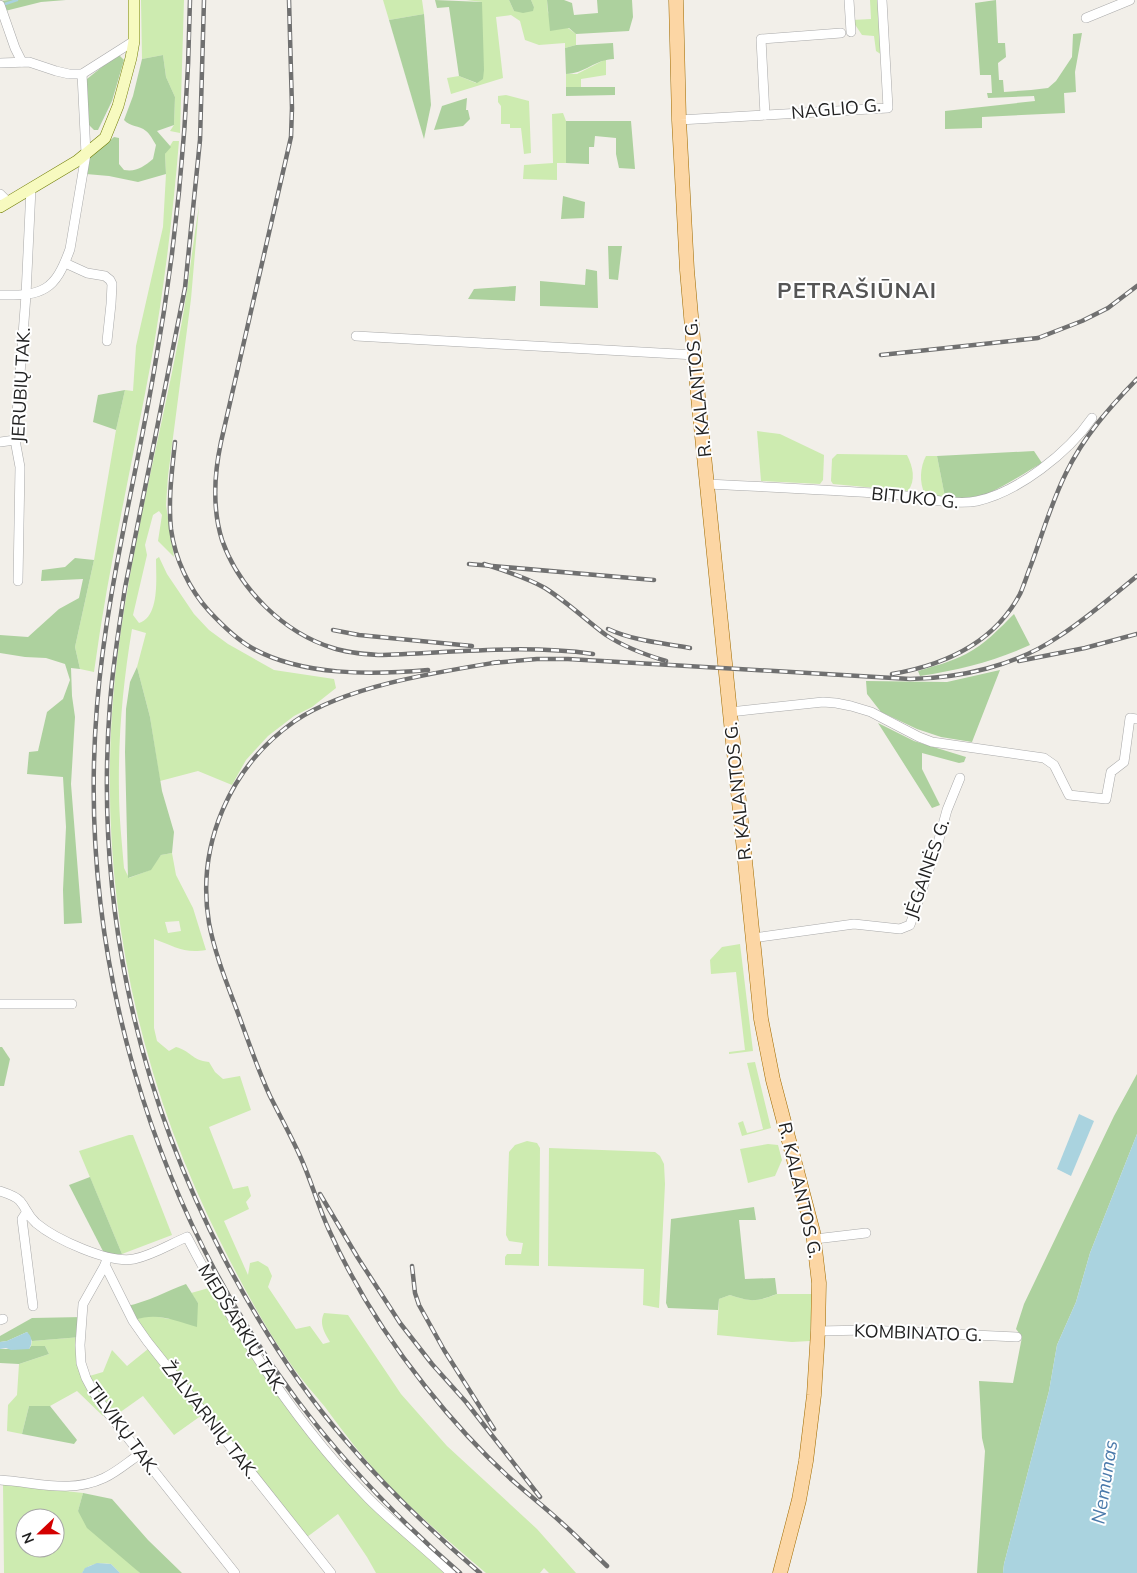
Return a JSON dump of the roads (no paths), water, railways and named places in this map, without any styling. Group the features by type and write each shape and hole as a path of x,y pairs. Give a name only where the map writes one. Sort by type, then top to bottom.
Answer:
{"main road":[{"path":"3,201 31,188 86,154 105,138 112,122 131,58 134,41 134,0"},
{"name":"R. KALANTOS G.","path":"676,0 687,261 761,1019 767,1057 815,1239 819,1283 814,1395 806,1461 799,1500 780,1573"}],"street":[{"path":"849,0 851,32"},
{"name":"NAGLIO G.","path":"680,120 888,108 882,0"},
{"path":"1086,18 1130,0"},
{"path":"0,5 22,62"},
{"path":"765,115 761,39 841,33"},
{"path":"0,63 29,62 69,74 82,74 134,41"},
{"path":"0,295 26,295 42,291 52,284 65,263 70,249 86,154 82,74"},
{"name":"JERUBIŲ TAK.","path":"18,581 20,467 15,440 26,295 31,188"},
{"path":"65,263 87,273 105,276 110,280 112,284 107,341"},
{"path":"356,336 695,355"},
{"name":"BITUKO G.","path":"708,484 828,489 892,494 965,503 977,502 1041,470 1084,430 1092,418"},
{"path":"0,442 15,440"},
{"path":"730,712 823,702 852,706 871,712 932,742 1044,758 1054,766 1069,795 1106,800 1111,772 1124,762 1130,718 1137,719"},
{"name":"JĖGAINĖS G.","path":"753,938 854,924 900,929 910,925 938,843 947,810 960,778"},
{"path":"0,1004 72,1004"},
{"name":"MEDŠARKIŲ TAK.","path":"0,1191 21,1202 26,1213 50,1232 106,1262 146,1256 187,1237 240,1332 293,1409 335,1461 370,1500 451,1573"},
{"path":"26,1213 22,1219 33,1306"},
{"path":"815,1239 866,1233"},
{"name":"TILVIKŲ TAK.","path":"106,1262 83,1304 80,1345 82,1363 94,1393 235,1573"},
{"name":"ŽALVARNIŲ TAK.","path":"106,1262 133,1322 331,1573"},
{"name":"KOMBINATO G.","path":"818,1330 1017,1336"},
{"path":"0,1480 57,1487 83,1484 106,1477 140,1454"}],"water":[{"path":"1079,1114 1094,1121 1071,1176 1057,1169"},
{"name":"Nemunas","path":"1137,1134 1137,1573 1003,1573 1049,1391 1057,1345 1076,1302 1090,1253"},
{"path":"27,1332 31,1340 29,1349 0,1349 0,1342"},
{"path":"97,1563 111,1564 120,1573 82,1573 85,1568"}],"waterway":[{"path":"2,5 17,0"}],"railway":[{"path":"190,0 184,140 169,279 114,580 101,664 97,706 94,798 99,890 113,981 134,1071 164,1158 201,1243 245,1324 297,1400 334,1447 374,1491 460,1573"},
{"path":"204,0 200,140 185,288 125,588 114,659 110,703 107,775 109,847 116,918 128,988 144,1058 166,1126 193,1192 224,1258 265,1330 311,1398 377,1476 410,1510 480,1573"},
{"path":"289,0 291,137 221,442 217,467 215,504 222,540 230,558 252,592 281,620 297,632 339,650 378,655 512,649 593,654"},
{"path":"881,355 1038,338 1082,321 1108,308 1137,286"},
{"path":"892,674 931,665 966,649 996,626 1009,611 1020,594 1056,495 1073,460 1098,423 1137,379"},
{"path":"175,442 170,507 171,529 176,551 184,573 195,593 209,611 229,631 252,648 272,657 315,669 361,673 428,670"},
{"path":"469,564 654,580"},
{"path":"484,564 538,584 561,599 606,635 635,650 666,661"},
{"path":"492,663 537,659 568,659 910,679 949,676 1006,663 1041,647 1078,623 1137,576"},
{"path":"608,629 638,639 690,648"},
{"path":"333,630 359,635 472,646"},
{"path":"1019,661 1085,648 1137,634"},
{"path":"499,662 393,682 340,698 295,721 272,739 252,761 236,784 223,810 213,837 208,865 206,894 209,923 222,970 270,1096 300,1156 325,1221 339,1251 372,1311 411,1368 467,1435 500,1469 569,1529 607,1566"},
{"path":"320,1194 400,1323 432,1364 466,1402 540,1497"},
{"path":"412,1266 415,1293 419,1305 444,1350 494,1429"}],"district":[{"name":"PETRAŠIŪNAI","path":"857,290"}]}
